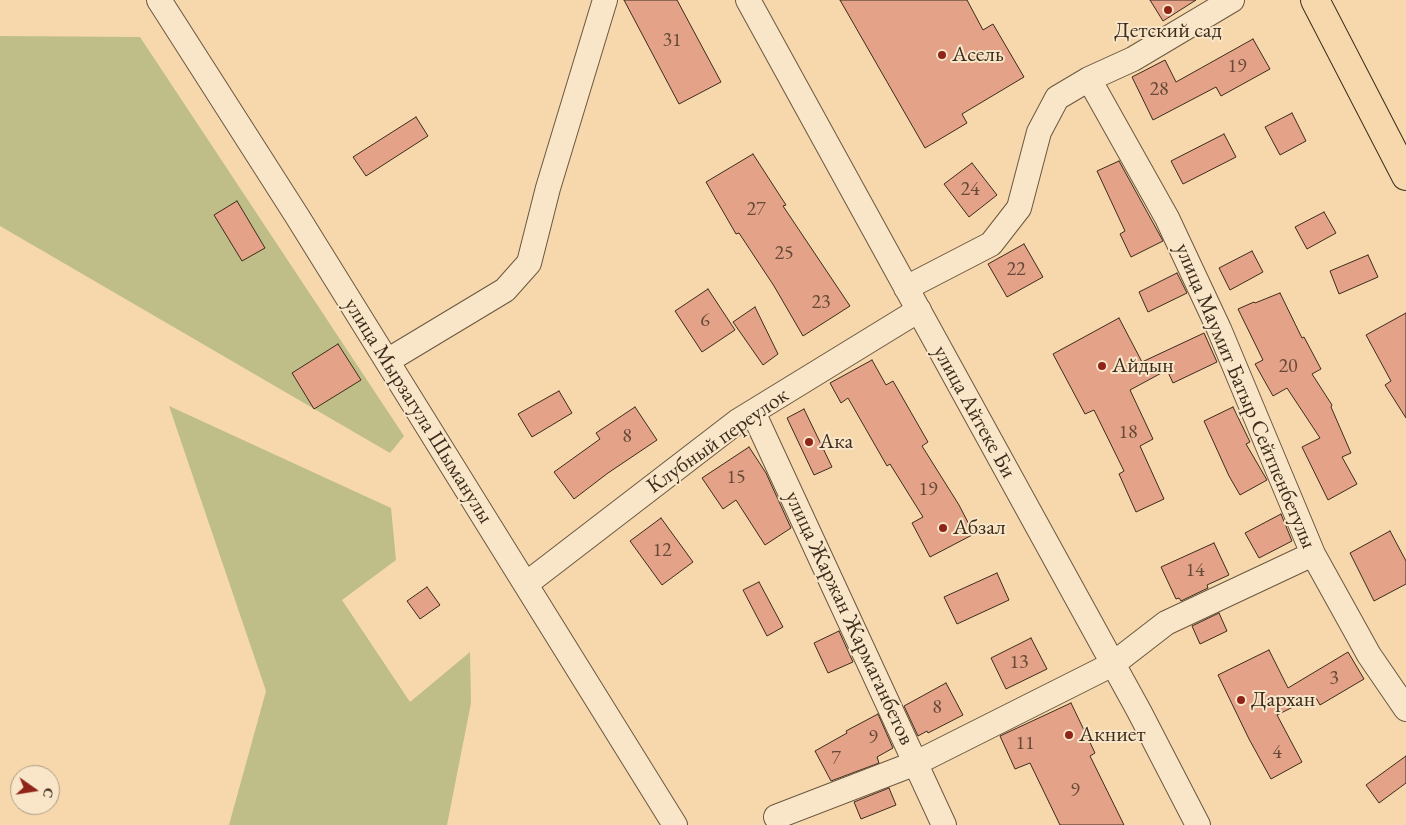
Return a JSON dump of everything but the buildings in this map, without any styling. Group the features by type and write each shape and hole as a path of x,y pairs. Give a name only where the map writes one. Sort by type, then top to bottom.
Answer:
{"main road":[{"path":"1315,0 1406,176"}],"street":[{"name":"улица Мырзагула Шыманулы","path":"159,0 297,216 675,825"},
{"path":"387,361 505,290 529,263 548,188 605,0"},
{"name":"улица Айтеке Би","path":"748,0 1113,664 1198,825"},
{"path":"906,288 991,244 1019,208 1038,132 1057,98 1133,59 1232,0"},
{"name":"улица Маумит Батыр Сейтпенбетулы","path":"1089,80 1167,218 1223,338 1313,554 1369,655 1406,709"},
{"name":"Клубный переулок","path":"526,584 738,420 919,310"},
{"name":"улица Жаржан Жармаганбетов","path":"753,412 944,825"},
{"path":"776,817 916,763 1113,664 1166,623 1313,554"}],"shaded area":[{"path":"0,36 140,37 404,436 390,453 0,226"},
{"path":"169,406 391,508 396,560 342,600 410,702 470,652 471,703 447,825 229,825 266,691"}],"place":[{"name":"Детский сад","path":"1168,10"},
{"name":"Асель","path":"942,55"},
{"name":"Айдын","path":"1102,366"},
{"name":"Ака","path":"809,442"},
{"name":"Абзал","path":"943,528"},
{"name":"Дархан","path":"1241,700"},
{"name":"Акниет","path":"1069,735"}]}
